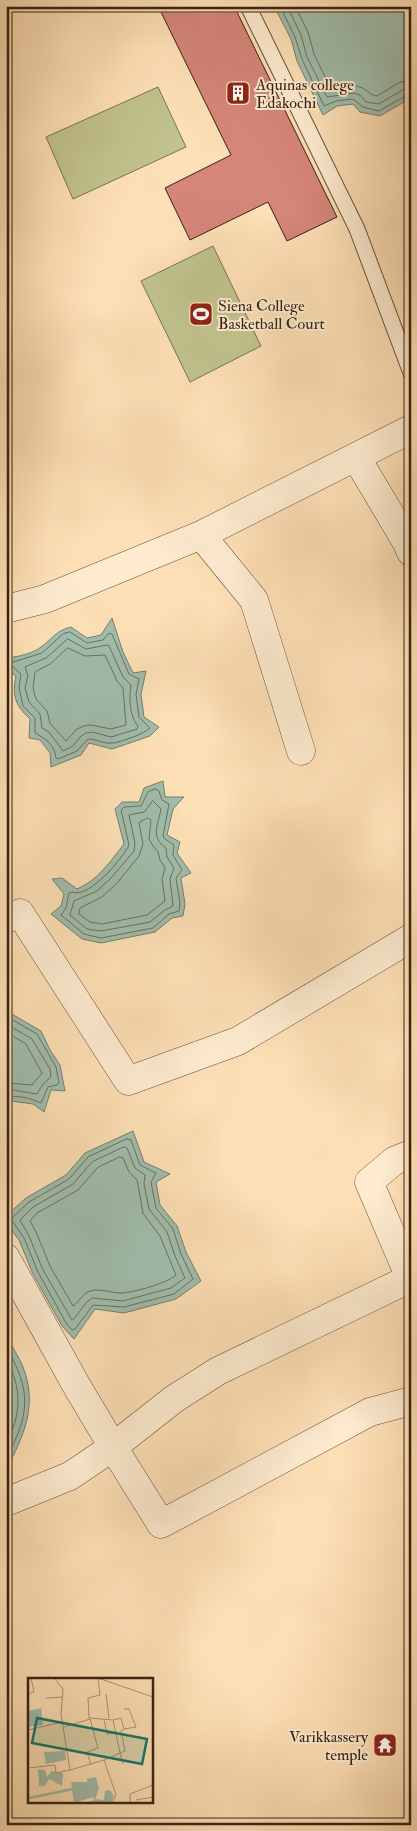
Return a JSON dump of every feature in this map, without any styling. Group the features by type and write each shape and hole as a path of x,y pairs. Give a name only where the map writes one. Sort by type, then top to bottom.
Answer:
{"street":[{"path":"6,609 45,599 201,534 411,429"},
{"path":"356,457 411,552"},
{"path":"201,534 254,600 301,751"},
{"path":"6,918 20,913 128,1081 238,1041 411,938"},
{"path":"6,1502 70,1476 113,1447 174,1399 218,1371 410,1278 369,1182 394,1161 411,1154"},
{"path":"6,1258 75,1383 161,1524 370,1412 411,1402"}],"lane":[{"path":"248,6 357,229 411,373"}],"green space":[{"path":"158,87 186,147 73,199 46,137"},
{"name":"Siena College Basketball Court","path":"213,246 261,346 190,382 141,281"}],"water":[{"path":"274,6 411,6 411,98 380,116 360,112 353,104 337,106 323,115 297,61 291,39"},
{"path":"112,618 123,652 133,673 146,671 141,694 144,717 159,727 150,736 112,749 89,743 81,755 51,767 50,753 40,740 29,738 30,719 16,700 14,689 16,676 7,670 6,658 33,652 66,628 71,627 87,638 101,635"},
{"path":"163,781 165,797 184,797 173,809 167,835 180,842 177,853 191,873 181,878 185,904 183,916 172,918 155,932 101,943 82,939 51,914 61,906 64,894 52,879 62,878 77,889 97,876 124,844 115,809 122,802 139,802 144,788"},
{"path":"6,980 12,981 7,995 10,1013 41,1031 60,1065 65,1091 51,1090 44,1112 33,1104 11,1101 6,1105"},
{"path":"133,1131 144,1162 170,1174 156,1182 160,1205 177,1226 186,1252 201,1281 176,1299 124,1313 95,1309 74,1339 62,1326 33,1274 19,1240 6,1223 6,1216 26,1198 66,1175 85,1153"},
{"path":"6,1337 23,1367 27,1381 29,1408 23,1432 6,1470"}],"building":[{"name":"Aquinas college Edakochi","path":"158,6 234,6 337,217 287,241 268,202 190,240 165,188 231,155"}],"place":[{"name":"Aquinas college Edakochi","path":"238,93"},
{"name":"Siena College Basketball Court","path":"201,314"},
{"name":"Varikkassery temple","path":"385,1745"}]}
